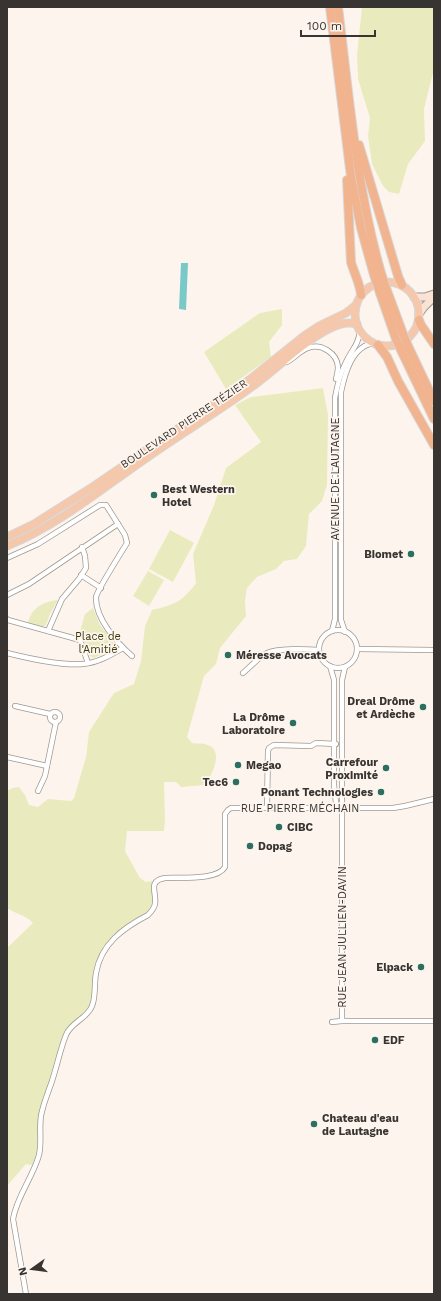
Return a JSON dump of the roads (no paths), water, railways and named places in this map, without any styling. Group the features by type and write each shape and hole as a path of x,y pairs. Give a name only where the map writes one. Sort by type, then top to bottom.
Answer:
{"highway":[{"path":"330,7 343,119 355,200 383,291 400,337 434,419"},
{"path":"338,7 363,199 378,274"},
{"path":"343,119 351,262 360,285 362,295"},
{"path":"352,122 402,285"},
{"path":"419,319 424,334 434,345"},
{"path":"376,344 387,357 398,381 434,445"},
{"path":"405,348 434,401"}],"main road":[{"path":"419,319 418,305 414,296 402,285 393,282 378,283 369,288 362,295 356,305 355,313 358,327 366,338 376,344 390,346 402,342 411,336 419,319 424,307 434,297"},
{"path":"414,296 425,297 434,294"},
{"name":"BOULEVARD PIERRE TÉZIER","path":"7,537 34,524 94,486 249,380 304,336 319,326 346,313 356,305"},
{"name":"BOULEVARD PIERRE TÉZIER","path":"7,546 43,529 68,514 145,458 254,386 323,332 343,323 349,322 358,327"}],"street":[{"name":"AVENUE DE LAUTAGNE","path":"332,631 335,619 335,398 340,376 346,360 358,343 358,327"},
{"name":"AVENUE DE LAUTAGNE","path":"345,632 341,620 342,392 348,366 362,348 368,344 376,344"},
{"path":"278,367 309,348 315,346 327,350 333,354 338,367 334,387 335,398"},
{"path":"7,558 38,544 100,505 106,506 125,535 127,543 96,596 98,608 105,626 123,648 132,656"},
{"path":"7,595 29,584 118,524"},
{"path":"48,632 62,599 86,568 85,556 82,547"},
{"path":"81,575 101,588"},
{"path":"7,619 80,640 88,663"},
{"path":"337,630 345,632 354,639 357,649 355,658 345,667 335,668 324,661 319,650 323,638 329,633 337,630"},
{"path":"7,653 68,664 97,661 123,648"},
{"path":"357,649 434,650"},
{"path":"243,673 261,657 270,652 280,650 319,650"},
{"path":"330,666 334,680 334,785 336,803 341,808"},
{"path":"341,808 342,680 345,667"},
{"path":"15,706 50,714 54,712 58,713 60,716 59,720 56,722 47,766 38,791"},
{"path":"50,714 52,721 56,722"},
{"path":"268,808 269,748 274,745 311,746 316,743 342,744"},
{"path":"7,757 47,766"},
{"name":"RUE PIERRE MÉCHAIN","path":"26,1294 14,1228 14,1215 39,1155 40,1124 43,1107 66,1035 69,1029 92,1007 96,972 102,955 120,932 152,911 155,903 155,882 159,879 209,876 223,871 225,867 226,814 231,808 393,808 434,799"},
{"name":"RUE JEAN JULLIEN-DAVIN","path":"341,808 342,1021 434,1021"},
{"path":"332,1022 342,1021"}],"water":[{"path":"181,263 188,263 186,310 179,309"}],"place":[{"name":"Best Western Hotel","path":"154,495"},
{"name":"Biomet","path":"411,554"},
{"name":"Méresse Avocats","path":"228,655"},
{"name":"Dreal Drôme et Ardèche","path":"423,707"},
{"name":"La Drôme Laboratoire","path":"293,723"},
{"name":"Megao","path":"238,765"},
{"name":"Carrefour Proximité","path":"386,768"},
{"name":"Tec6","path":"236,782"},
{"name":"Ponant Technologies","path":"381,792"},
{"name":"CIBC","path":"279,827"},
{"name":"Dopag","path":"250,846"},
{"name":"Elpack","path":"421,967"},
{"name":"EDF","path":"375,1040"},
{"name":"Chateau d'eau de Lautagne","path":"314,1124"}],"park label":[{"name":"Place de l'Amitié","path":"98,642"}]}
